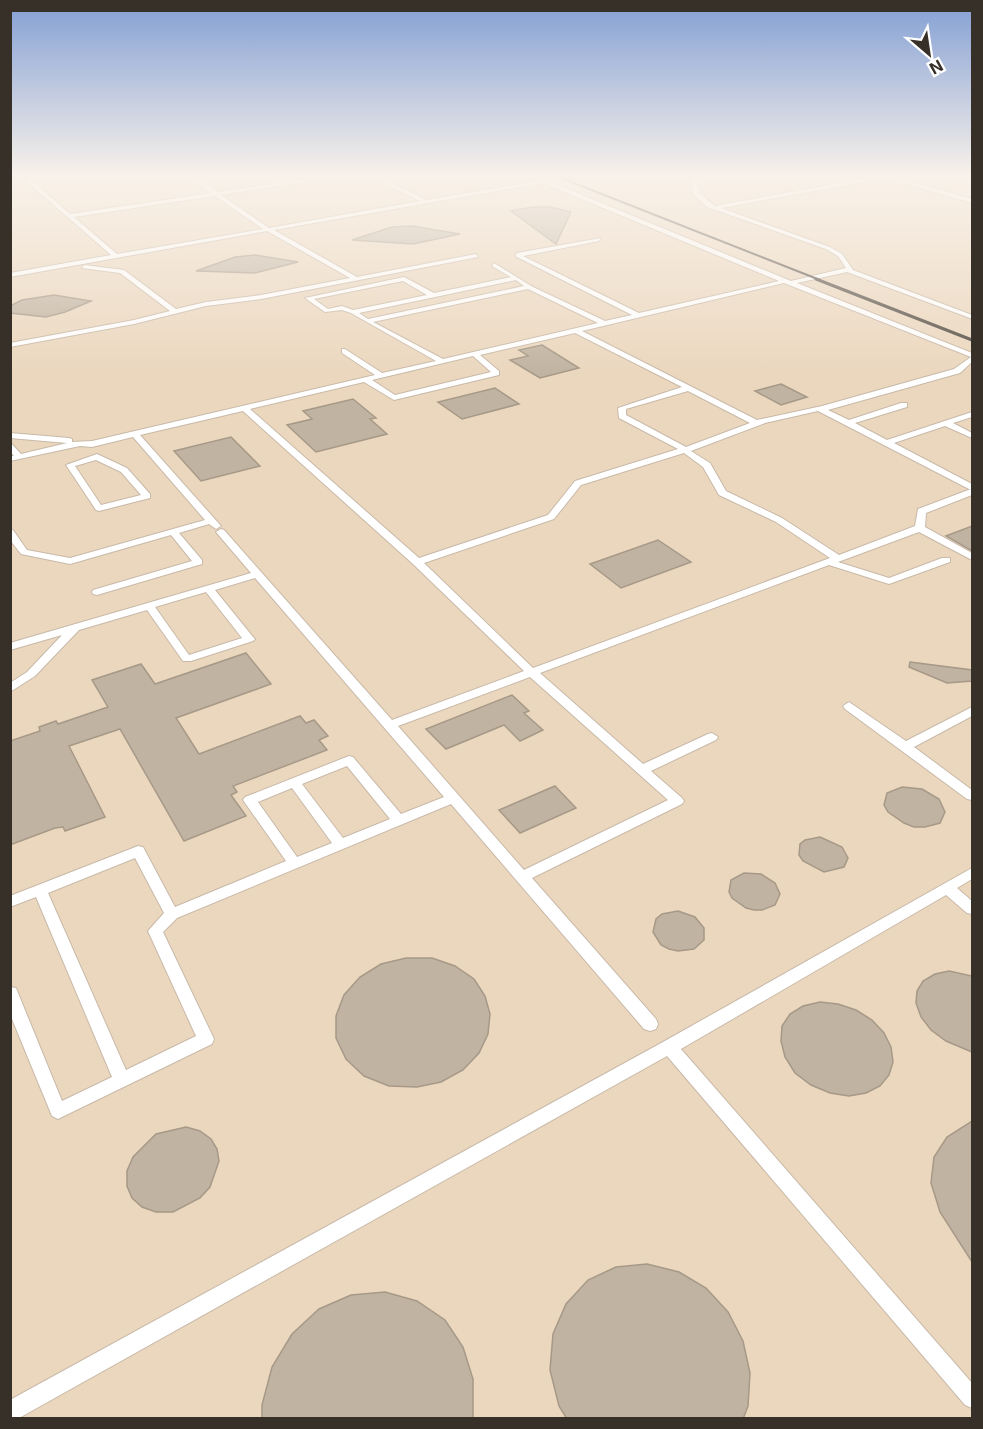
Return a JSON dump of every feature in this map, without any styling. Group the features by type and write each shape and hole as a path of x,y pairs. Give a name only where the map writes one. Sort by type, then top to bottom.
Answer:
{"lane":[{"path":"97,241 116,257"},
{"path":"10,275 208,241"},
{"path":"288,241 356,279"},
{"path":"590,241 517,255 639,316"},
{"path":"417,562 551,517 578,483 685,450 757,423 822,409 957,371 972,357 688,241"},
{"path":"807,241 840,255 848,270"},
{"path":"10,345 134,322 174,311 476,256"},
{"path":"70,265 122,271 174,311"},
{"path":"494,265 529,287 605,324"},
{"path":"10,444 15,458 92,444 639,316 848,270 972,317"},
{"path":"353,312 517,278"},
{"path":"433,295 404,279 308,298 327,311 342,308 353,312 443,362"},
{"path":"367,321 529,287"},
{"path":"577,331 757,423"},
{"path":"345,351 381,376"},
{"path":"366,380 394,398 496,373 475,354"},
{"path":"688,388 622,408 622,416 685,450 707,465 722,493 779,520 832,560 889,581 946,560"},
{"path":"848,423 904,405"},
{"path":"244,408 417,562 531,672 677,801 522,877"},
{"path":"822,409 972,489"},
{"path":"887,443 972,415"},
{"path":"946,423 972,436"},
{"path":"135,434 650,1024"},
{"path":"10,435 81,446 89,459"},
{"path":"10,466 81,446"},
{"path":"97,457 124,470 147,496 99,508 70,465 89,459 97,457"},
{"path":"920,528 921,511 972,489"},
{"path":"10,532 24,552 70,561 173,532 216,527"},
{"path":"390,726 920,528 972,557"},
{"path":"97,592 198,562 173,532"},
{"path":"10,647 257,574"},
{"path":"149,606 187,659 249,639 208,588"},
{"path":"10,689 31,674 75,628"},
{"path":"849,706 972,796"},
{"path":"905,747 972,711"},
{"path":"642,770 712,738"},
{"path":"295,864 250,800 349,760 399,820"},
{"path":"294,782 341,845"},
{"path":"10,993 58,1111 206,1039 155,931 172,914 453,798"},
{"path":"10,902 138,851 172,914"},
{"path":"10,1412 669,1047 972,873"},
{"path":"947,888 972,909"},
{"path":"40,890 122,1080"},
{"path":"669,1047 972,1398"}],"shaded area":[{"path":"11,241 972,241 972,1418 11,1418"}],"building":[{"path":"362,241 429,241 413,244"},
{"path":"255,255 298,262 255,273 196,271 235,257"},
{"path":"54,295 91,301 46,317 10,313 10,306 22,300"},
{"path":"542,345 579,368 540,378 510,360 528,356 519,350"},
{"path":"781,384 807,397 781,405 755,391"},
{"path":"495,388 519,404 462,419 438,402"},
{"path":"353,399 376,418 370,419 387,434 316,452 287,425 312,419 303,411"},
{"path":"231,437 260,466 201,481 174,451"},
{"path":"972,526 972,551 946,536"},
{"path":"658,540 691,562 621,588 590,564"},
{"path":"246,653 271,684 176,718 199,754 300,716 306,723 314,720 328,736 319,740 327,750 233,786 237,792 231,795 246,816 184,841 120,729 69,746 105,817 65,831 63,827 55,828 10,845 10,741 40,731 39,727 56,721 58,724 108,707 92,680 141,664 155,684"},
{"path":"910,662 972,670 972,681 947,683 909,667"},
{"path":"512,695 529,711 524,713 543,730 520,741 504,725 446,749 426,729"},
{"path":"555,786 576,808 520,833 499,810"},
{"path":"902,787 922,789 939,799 945,812 940,823 914,827 888,812 884,805 887,793"},
{"path":"820,837 842,847 848,858 844,867 824,872 803,861 799,855 800,844 805,840"},
{"path":"744,873 761,874 775,883 780,894 775,905 762,910 754,910 746,908 732,898 729,892 731,880"},
{"path":"678,911 695,917 704,928 704,940 694,949 678,951 669,949 661,945 653,932 656,919 662,914"},
{"path":"406,958 432,958 455,966 474,979 485,996 490,1014 488,1034 479,1053 463,1070 441,1082 417,1087 389,1086 364,1076 346,1059 336,1038 336,1016 344,995 360,977 381,964"},
{"path":"949,971 972,976 972,1052 946,1041 931,1030 921,1017 916,1003 917,991 923,981 935,974"},
{"path":"820,1002 838,1004 856,1010 872,1020 884,1033 891,1047 893,1062 889,1075 880,1086 866,1093 849,1096 830,1093 811,1085 795,1073 785,1057 781,1041 782,1026 790,1014 803,1006"},
{"path":"972,1121 972,1262 940,1212 931,1183 934,1157 947,1137"},
{"path":"186,1127 200,1131 211,1139 217,1149 219,1161 210,1187 200,1198 173,1212 156,1212 142,1207 132,1198 127,1186 127,1171 133,1157 156,1134"},
{"path":"647,1264 679,1272 706,1288 728,1312 743,1341 750,1373 748,1406 743,1419 567,1419 559,1406 550,1370 553,1334 566,1304 588,1280 616,1267"},
{"path":"385,1292 417,1301 445,1320 463,1347 473,1379 473,1419 262,1419 262,1405 272,1367 292,1334 319,1309 351,1295"}],"railway":[{"path":"720,241 820,280"},
{"path":"816,279 972,340"}]}
